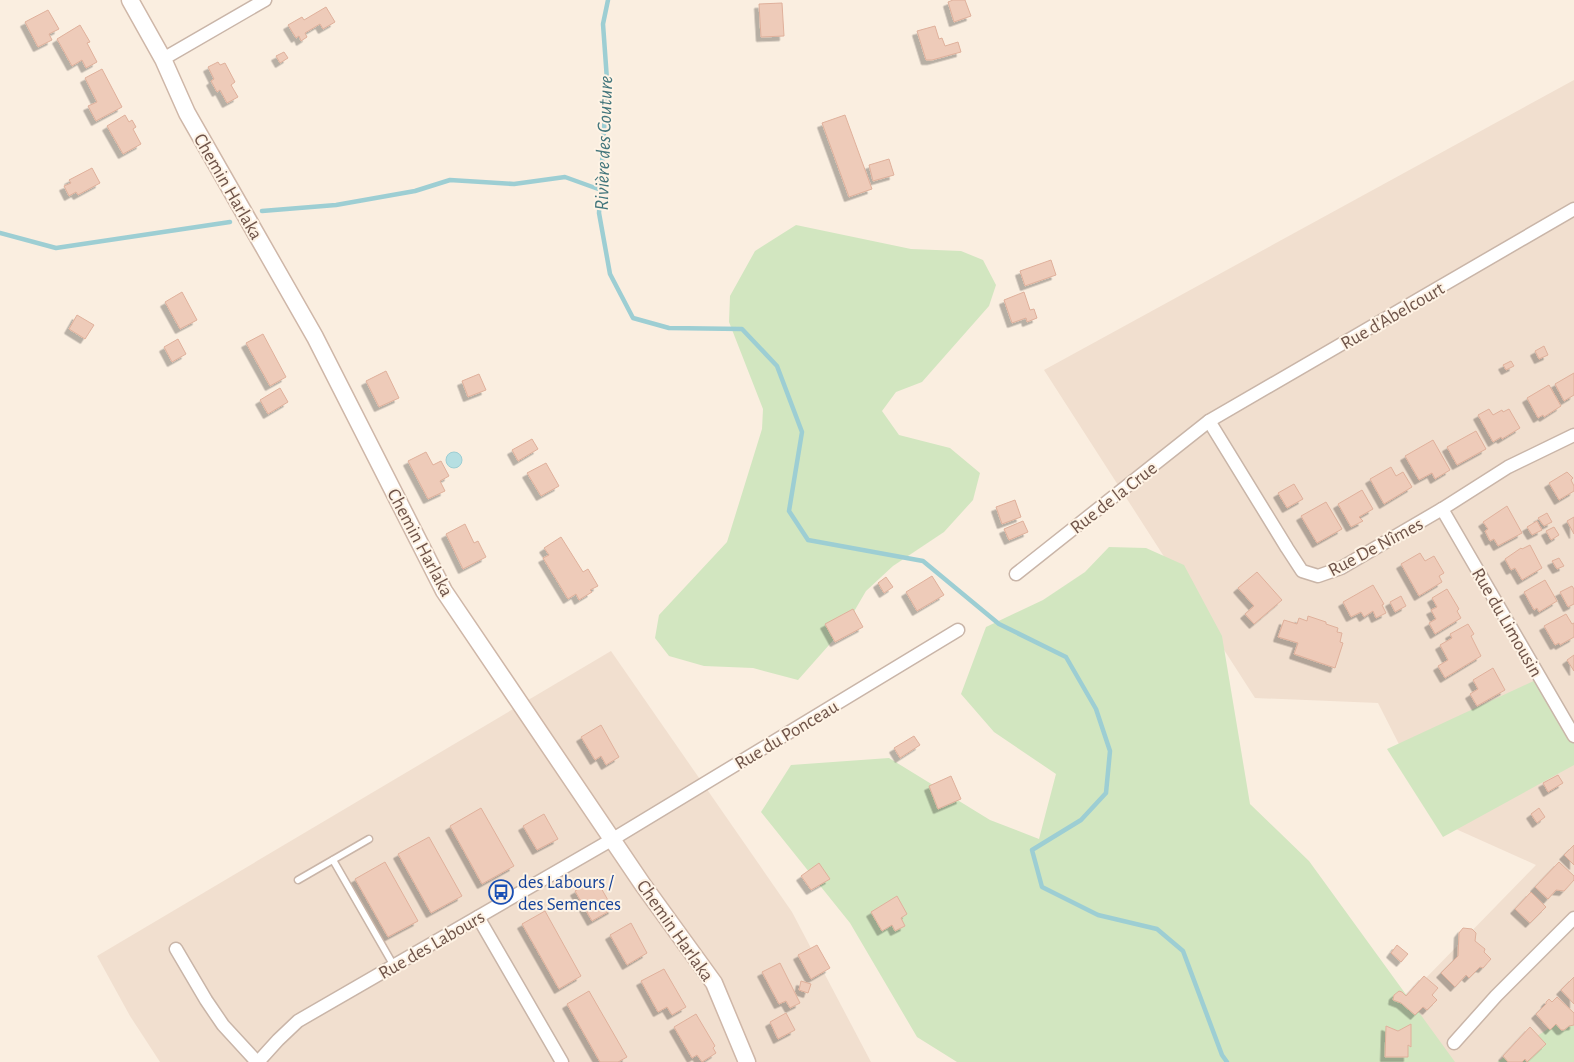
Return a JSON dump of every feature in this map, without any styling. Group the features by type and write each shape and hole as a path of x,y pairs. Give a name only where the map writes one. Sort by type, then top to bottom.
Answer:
{"street":[{"name":"Chemin Harlaka","path":"130,0 163,59 187,113 315,337 444,591 643,885 714,983 747,1062"},
{"path":"163,59 265,0"},
{"name":"Rue d'Abelcourt","path":"1209,420 1574,209"},
{"name":"Rue De Nîmes","path":"1209,420 1302,571 1318,576 1341,568 1442,509 1508,467 1574,435"},
{"name":"Rue de la Crue","path":"1016,574 1209,420"},
{"name":"Rue du Limousin","path":"1442,509 1574,736"},
{"name":"Rue du Ponceau","path":"613,839 958,630"},
{"name":"Rue des Labours","path":"258,1062 298,1021 613,839"},
{"path":"478,916 562,1062"},
{"path":"1454,1043 1496,996 1574,918"},
{"path":"176,949 223,1025 258,1062"}],"lane":[{"path":"298,880 369,839"},
{"path":"333,860 394,966"}],"shaded area":[{"path":"1574,80 1574,1049 1562,1062 1448,1062 1385,1020 1536,865 1438,821 1378,703 1255,698 1044,370"},
{"path":"611,651 792,912 871,1062 160,1062 130,1016 97,956"}],"green space":[{"path":"796,225 911,249 961,251 983,260 996,285 989,306 922,382 896,392 882,411 899,435 950,448 980,473 973,500 944,532 893,566 866,591 845,627 798,680 753,668 704,666 669,656 655,638 659,615 727,542 762,429 763,409 729,322 730,296 755,251"},
{"path":"1109,547 1146,548 1184,565 1222,636 1250,804 1309,861 1455,1062 957,1062 917,1037 850,923 761,812 791,765 889,758 990,820 1039,839 1056,774 994,732 961,694 986,627 1043,600 1085,572"},
{"path":"1540,678 1574,736 1574,765 1443,837 1387,749"},
{"path":"1574,1012 1574,1062 1497,1062"}],"water":[{"path":"454,452 460,454 462,460 460,466 454,468 448,466 446,460 448,454"}],"building":[{"path":"965,0 971,16 954,22 948,2"},
{"path":"782,3 784,36 761,37 759,4"},
{"path":"326,7 335,22 323,29 320,24 305,33 307,37 301,41 299,36 296,38 288,25 302,17 304,20"},
{"path":"48,10 59,29 49,34 52,40 38,47 25,22"},
{"path":"80,25 90,42 87,43 97,62 86,68 82,60 72,66 57,39"},
{"path":"935,26 939,39 942,38 945,46 958,42 961,52 926,60 917,31"},
{"path":"284,52 288,58 280,63 276,56"},
{"path":"218,62 220,65 225,63 235,82 231,85 238,97 227,103 220,90 217,92 211,81 214,79 208,67"},
{"path":"102,69 122,107 96,121 88,106 97,102 85,78"},
{"path":"125,115 129,122 132,120 136,127 133,129 141,144 123,154 107,126"},
{"path":"845,115 872,189 849,197 822,123"},
{"path":"889,159 894,175 873,181 869,165"},
{"path":"92,168 100,183 78,195 76,192 69,196 64,186 71,183 69,180"},
{"path":"1051,260 1056,275 1025,286 1020,271"},
{"path":"182,292 197,320 180,329 165,302"},
{"path":"1024,292 1030,310 1034,309 1037,318 1027,322 1026,318 1012,323 1004,300"},
{"path":"77,315 94,325 85,339 69,329"},
{"path":"263,334 286,377 270,386 246,343"},
{"path":"178,339 186,354 172,362 164,347"},
{"path":"1544,346 1548,355 1539,359 1535,351"},
{"path":"1511,361 1514,366 1506,370 1503,365"},
{"path":"386,371 399,398 379,407 366,381"},
{"path":"1574,373 1574,395 1564,401 1555,384"},
{"path":"479,374 486,390 468,397 462,381"},
{"path":"1549,385 1561,406 1544,417 1543,415 1538,418 1527,398"},
{"path":"280,388 288,402 268,414 260,400"},
{"path":"1489,409 1493,415 1502,410 1503,412 1509,409 1520,428 1493,442 1478,415"},
{"path":"1476,431 1486,449 1457,465 1447,447"},
{"path":"532,439 538,449 518,461 512,450"},
{"path":"1433,440 1450,470 1435,479 1432,473 1419,480 1405,456"},
{"path":"426,452 433,465 441,461 449,476 440,481 445,491 428,499 408,461"},
{"path":"546,463 559,486 541,496 527,473"},
{"path":"1391,467 1396,476 1403,472 1412,487 1384,504 1370,479"},
{"path":"1567,472 1573,478 1571,480 1574,491 1559,500 1549,483"},
{"path":"1294,484 1303,499 1287,508 1278,493"},
{"path":"1362,490 1373,509 1359,517 1363,521 1351,527 1338,504"},
{"path":"1015,500 1021,517 1002,524 996,507"},
{"path":"1326,502 1342,529 1317,543 1301,516"},
{"path":"1507,506 1522,533 1498,546 1494,539 1490,541 1485,531 1488,529 1483,522"},
{"path":"1547,513 1552,522 1544,526 1538,518"},
{"path":"1574,517 1574,534 1567,521"},
{"path":"1023,521 1028,532 1009,540 1004,529"},
{"path":"1537,521 1542,530 1532,535 1527,527"},
{"path":"465,524 474,543 478,541 486,557 463,569 446,534"},
{"path":"1554,527 1559,535 1551,540 1546,531"},
{"path":"561,537 583,572 588,569 598,586 590,590 592,592 579,600 576,594 568,599 543,558 549,555 544,548"},
{"path":"1530,545 1542,568 1522,580 1515,568 1511,570 1505,559 1521,548"},
{"path":"1420,553 1425,561 1434,556 1444,573 1439,576 1442,582 1419,596 1401,564"},
{"path":"1559,558 1564,566 1557,569 1552,561"},
{"path":"1257,572 1282,600 1254,624 1245,614 1254,606 1238,588"},
{"path":"932,576 944,595 917,611 906,592"},
{"path":"886,577 893,587 884,593 878,583"},
{"path":"1545,580 1557,601 1539,612 1537,608 1534,610 1524,592"},
{"path":"1373,585 1384,604 1382,605 1386,613 1376,618 1373,611 1364,617 1361,612 1351,617 1343,602"},
{"path":"1572,586 1574,589 1574,604 1568,607 1560,592"},
{"path":"1447,589 1459,609 1457,611 1461,618 1435,634 1429,623 1436,619 1431,610 1437,607 1432,598"},
{"path":"1401,596 1406,606 1395,612 1390,602"},
{"path":"853,609 863,627 835,642 825,624"},
{"path":"1566,614 1572,624 1574,623 1574,637 1560,645 1559,643 1555,645 1544,626"},
{"path":"1308,616 1338,628 1337,632 1342,633 1340,642 1343,643 1335,668 1294,654 1298,643 1278,637 1284,620 1297,624 1299,618 1307,621"},
{"path":"1468,624 1474,634 1471,636 1481,656 1445,678 1438,666 1448,660 1440,645 1452,638 1450,634"},
{"path":"1574,655 1574,671 1567,660"},
{"path":"1493,668 1505,690 1477,706 1470,694 1478,689 1473,680"},
{"path":"601,725 619,757 606,765 601,756 595,760 581,737"},
{"path":"914,736 920,745 900,758 894,748"},
{"path":"1558,775 1563,783 1548,792 1543,783"},
{"path":"951,776 961,799 938,809 929,786"},
{"path":"481,808 514,866 482,884 450,826"},
{"path":"1539,808 1545,817 1537,823 1531,814"},
{"path":"544,814 558,839 537,850 523,826"},
{"path":"429,837 462,896 431,913 398,854"},
{"path":"1574,845 1574,865 1564,855"},
{"path":"385,862 418,921 388,937 355,879"},
{"path":"1559,862 1574,876 1574,880 1564,891 1556,890 1548,899 1535,887"},
{"path":"819,863 830,879 811,890 801,876"},
{"path":"596,879 613,909 592,921 575,891"},
{"path":"1531,892 1546,907 1530,923 1515,909"},
{"path":"897,896 907,914 901,918 905,926 895,931 892,925 882,931 871,912"},
{"path":"545,911 581,976 559,989 522,924"},
{"path":"631,923 647,953 627,965 610,935"},
{"path":"1463,928 1472,929 1476,933 1475,941 1485,949 1484,952 1491,959 1483,968 1480,967 1469,978 1466,975 1455,987 1441,973 1458,956 1459,933"},
{"path":"817,945 830,968 811,979 798,955"},
{"path":"1397,945 1408,954 1401,962 1391,953"},
{"path":"780,963 800,1003 790,1008 786,1001 779,1004 762,972"},
{"path":"664,969 686,1007 672,1015 667,1007 658,1012 641,981"},
{"path":"1424,976 1438,988 1432,995 1437,1000 1427,1010 1423,1007 1415,1015 1401,1003 1393,1000 1394,995 1399,991 1406,996"},
{"path":"1574,977 1574,1004 1561,990"},
{"path":"801,981 811,984 808,993 799,990"},
{"path":"589,991 627,1057 618,1062 600,1062 567,1004"},
{"path":"1557,997 1574,1013 1574,1025 1561,1030 1556,1024 1550,1030 1536,1014 1549,999 1552,1002"},
{"path":"786,1013 795,1030 778,1039 770,1022"},
{"path":"696,1014 715,1046 713,1048 716,1053 702,1062 697,1055 692,1058 674,1027"},
{"path":"1411,1024 1411,1047 1408,1045 1408,1057 1385,1057 1386,1026 1398,1031"},
{"path":"1530,1027 1546,1044 1527,1062 1525,1059 1522,1062 1508,1062 1503,1056"}],"waterway":[{"name":"Rivière des Couture","path":"608,0 603,24 607,80 599,213 610,274 633,318 669,328 742,329 777,366 802,432 789,511 808,540 923,561 999,624 1066,657 1096,709 1110,751 1106,793 1081,820 1032,850 1042,887 1098,915 1157,929 1183,951 1222,1055 1227,1062"},
{"path":"262,211 336,205 415,191 450,180 514,184 565,177 601,190"},
{"path":"0,233 56,248 230,222"}],"place":[{"name":"des Labours / des Semences","path":"501,892"}]}
